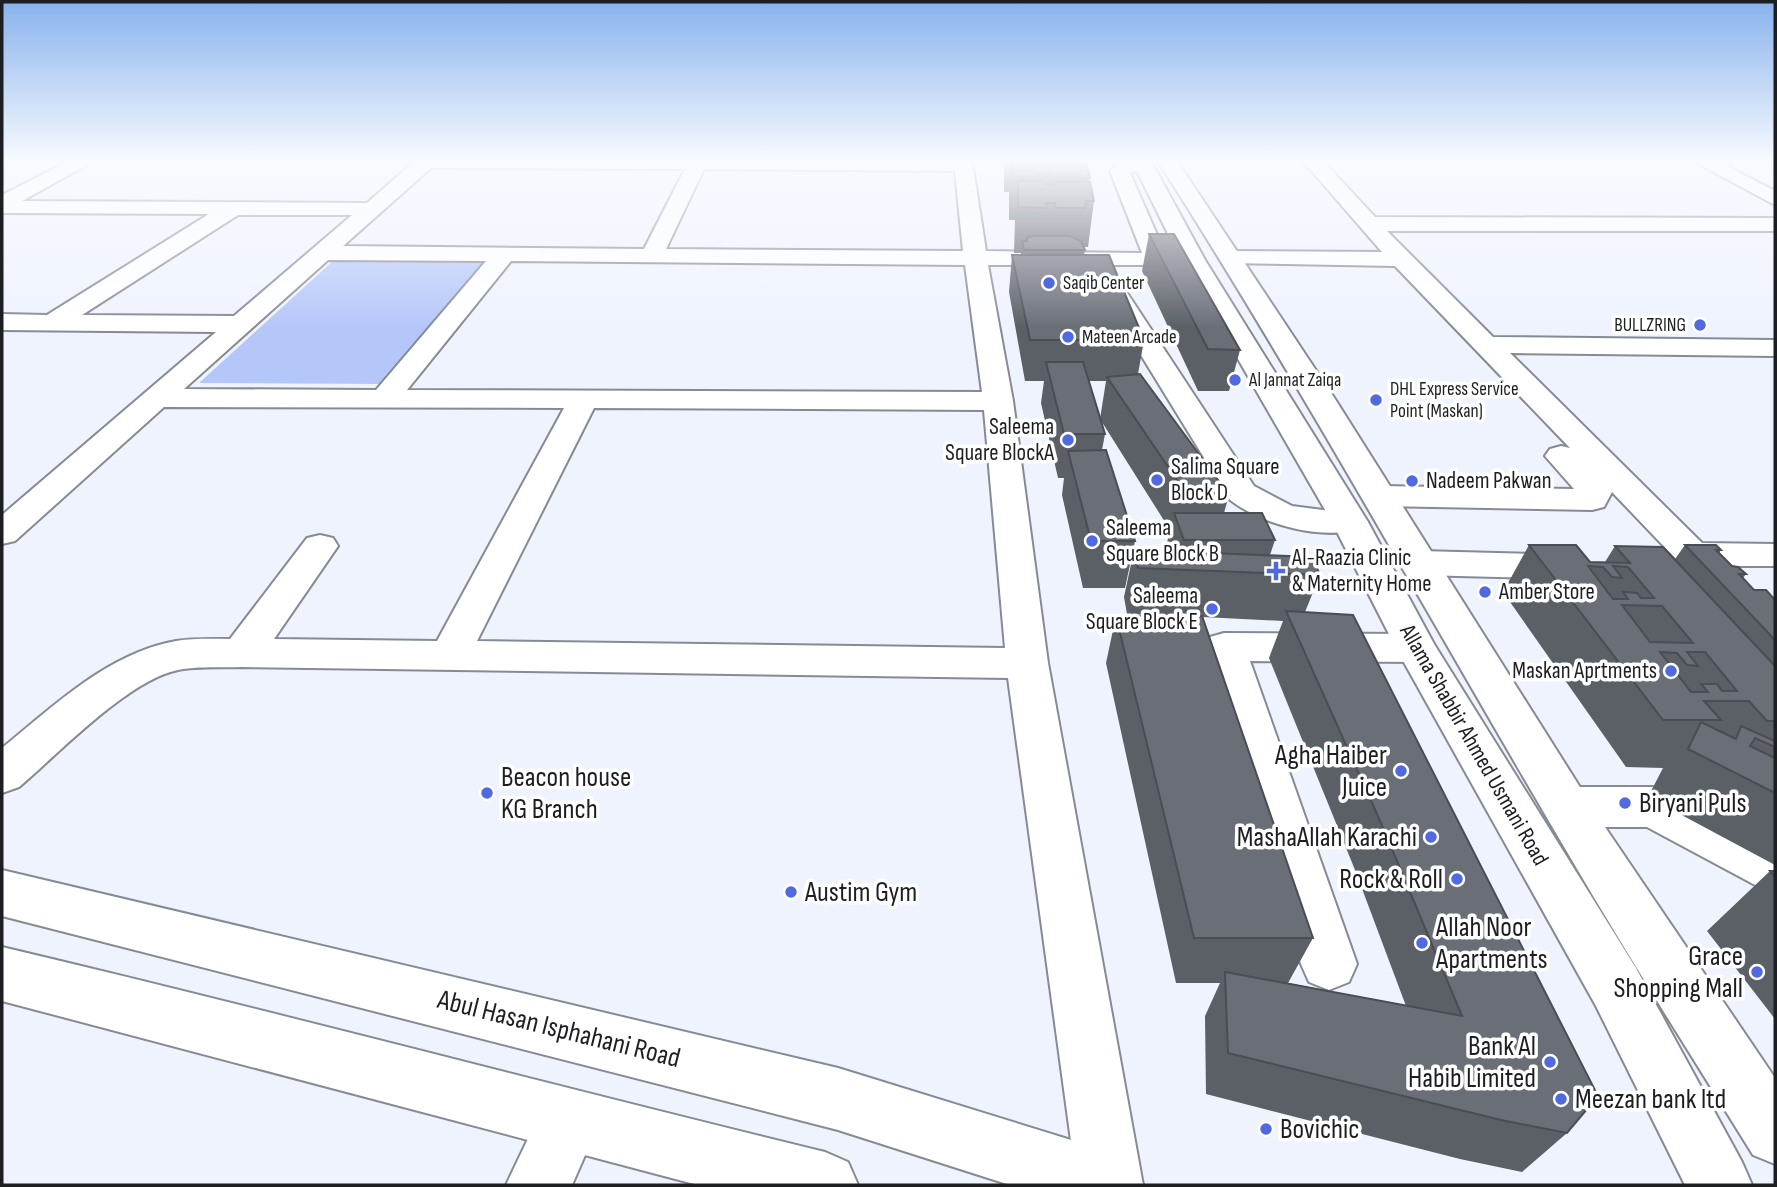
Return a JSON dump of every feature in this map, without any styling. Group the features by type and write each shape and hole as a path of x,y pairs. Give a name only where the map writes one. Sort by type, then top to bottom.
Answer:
{"street":[{"path":"52,323 220,216"},
{"path":"9,521 243,324 320,253 365,216"},
{"path":"652,255 672,216"},
{"path":"970,216 998,401 1027,663 1110,1185"},
{"name":"Allama Shabbir Ahmed Usmani Road","path":"1174,216 1193,259 1365,509 1420,563 1566,807 1775,1133"},
{"path":"1363,216 1401,259 1489,345 1671,564 1775,638"},
{"path":"1370,224 1775,224"},
{"path":"320,253 1401,259"},
{"path":"385,398 505,254"},
{"path":"1093,258 1242,493 1259,508 1287,518 1365,509 1592,500 1595,492 1441,326"},
{"path":"2,323 243,324"},
{"path":"1489,345 1775,348"},
{"path":"156,398 998,401"},
{"path":"449,656 584,399"},
{"name":"Allama Shabbir Ahmed Usmani Road","path":"1365,509 1416,648 1616,987 1719,1185"},
{"path":"243,653 320,547"},
{"path":"1671,564 1775,555"},
{"path":"1420,563 1607,568"},
{"path":"1329,964 1224,647 1416,648"},
{"path":"2,774 123,676 174,656 243,653 1027,663"},
{"path":"1566,807 1653,807 1775,870"},
{"name":"Abul Hasan Isphahani Road","path":"2,893 838,1099 1110,1185"},
{"path":"2,974 249,1035 569,1121 709,1168 825,1185"},
{"path":"539,1185 569,1121"}],"shaded area":[{"path":"334,260 487,260 381,384 199,383"}],"building":[{"path":"1149,234 1174,234 1240,350 1208,349"},
{"path":"1070,236 1081,241 1085,250 1024,250 1022,241 1027,241 1027,238"},
{"path":"1012,255 1109,255 1144,340 1030,340"},
{"path":"1046,362 1083,362 1105,434 1064,434"},
{"path":"1140,374 1229,495 1190,499 1107,377"},
{"path":"1106,450 1135,541 1091,541 1068,451"},
{"path":"1174,513 1262,513 1275,540 1184,540"},
{"path":"1529,545 1576,545 1590,562 1630,563 1615,546 1663,547 1775,666 1775,721 1767,721 1749,701 1704,701 1721,720 1663,720","holes":["1588,566 1603,567 1612,577 1622,578 1613,566 1628,567 1654,598 1641,598 1637,593 1623,592 1628,599 1613,599","1622,605 1662,606 1693,643 1650,642","1660,652 1677,653 1687,665 1698,666 1687,652 1705,652 1737,691 1722,691 1717,684 1701,684 1708,692 1691,692"]},
{"path":"1685,545 1716,545 1721,550 1716,550 1732,566 1738,567 1746,574 1739,574 1754,590 1766,590 1775,600 1775,640"},
{"path":"1134,550 1312,557 1320,575 1138,568"},
{"path":"1286,611 1353,615 1598,1096 1567,1133 1501,1120 1228,1053 1225,972 1462,1016 1381,823"},
{"path":"1116,616 1202,616 1313,938 1194,938"},
{"path":"1701,722 1736,739 1741,726 1775,741 1775,747 1755,738 1750,746 1775,758 1775,793 1688,749"}],"place":[{"name":"Saqib Center","path":"1049,283"},
{"name":"BULLZRING","path":"1700,325"},
{"name":"Mateen Arcade","path":"1068,337"},
{"name":"Al Jannat Zaiqa","path":"1235,380"},
{"name":"DHL Express Service Point (Maskan)","path":"1376,400"},
{"name":"Saleema Square BlockA","path":"1068,440"},
{"name":"Salima Square Block D","path":"1157,480"},
{"name":"Nadeem Pakwan","path":"1412,481"},
{"name":"Saleema Square Block B","path":"1092,541"},
{"name":"Al-Raazia Clinic & Maternity Home","path":"1276,571"},
{"name":"Amber Store","path":"1485,592"},
{"name":"Saleema Square Block E","path":"1212,609"},
{"name":"Maskan Aprtments","path":"1671,671"},
{"name":"Agha Haiber Juice","path":"1401,771"},
{"name":"Beacon house KG Branch","path":"487,793"},
{"name":"Biryani Puls","path":"1625,803"},
{"name":"MashaAllah Karachi","path":"1431,837"},
{"name":"Rock & Roll","path":"1457,879"},
{"name":"Austim Gym","path":"791,892"},
{"name":"Allah Noor Apartments","path":"1422,943"},
{"name":"Grace Shopping Mall","path":"1757,972"},
{"name":"Bank Al Habib Limited","path":"1550,1062"},
{"name":"Meezan bank ltd","path":"1561,1099"},
{"name":"Bovichic","path":"1266,1129"}]}
